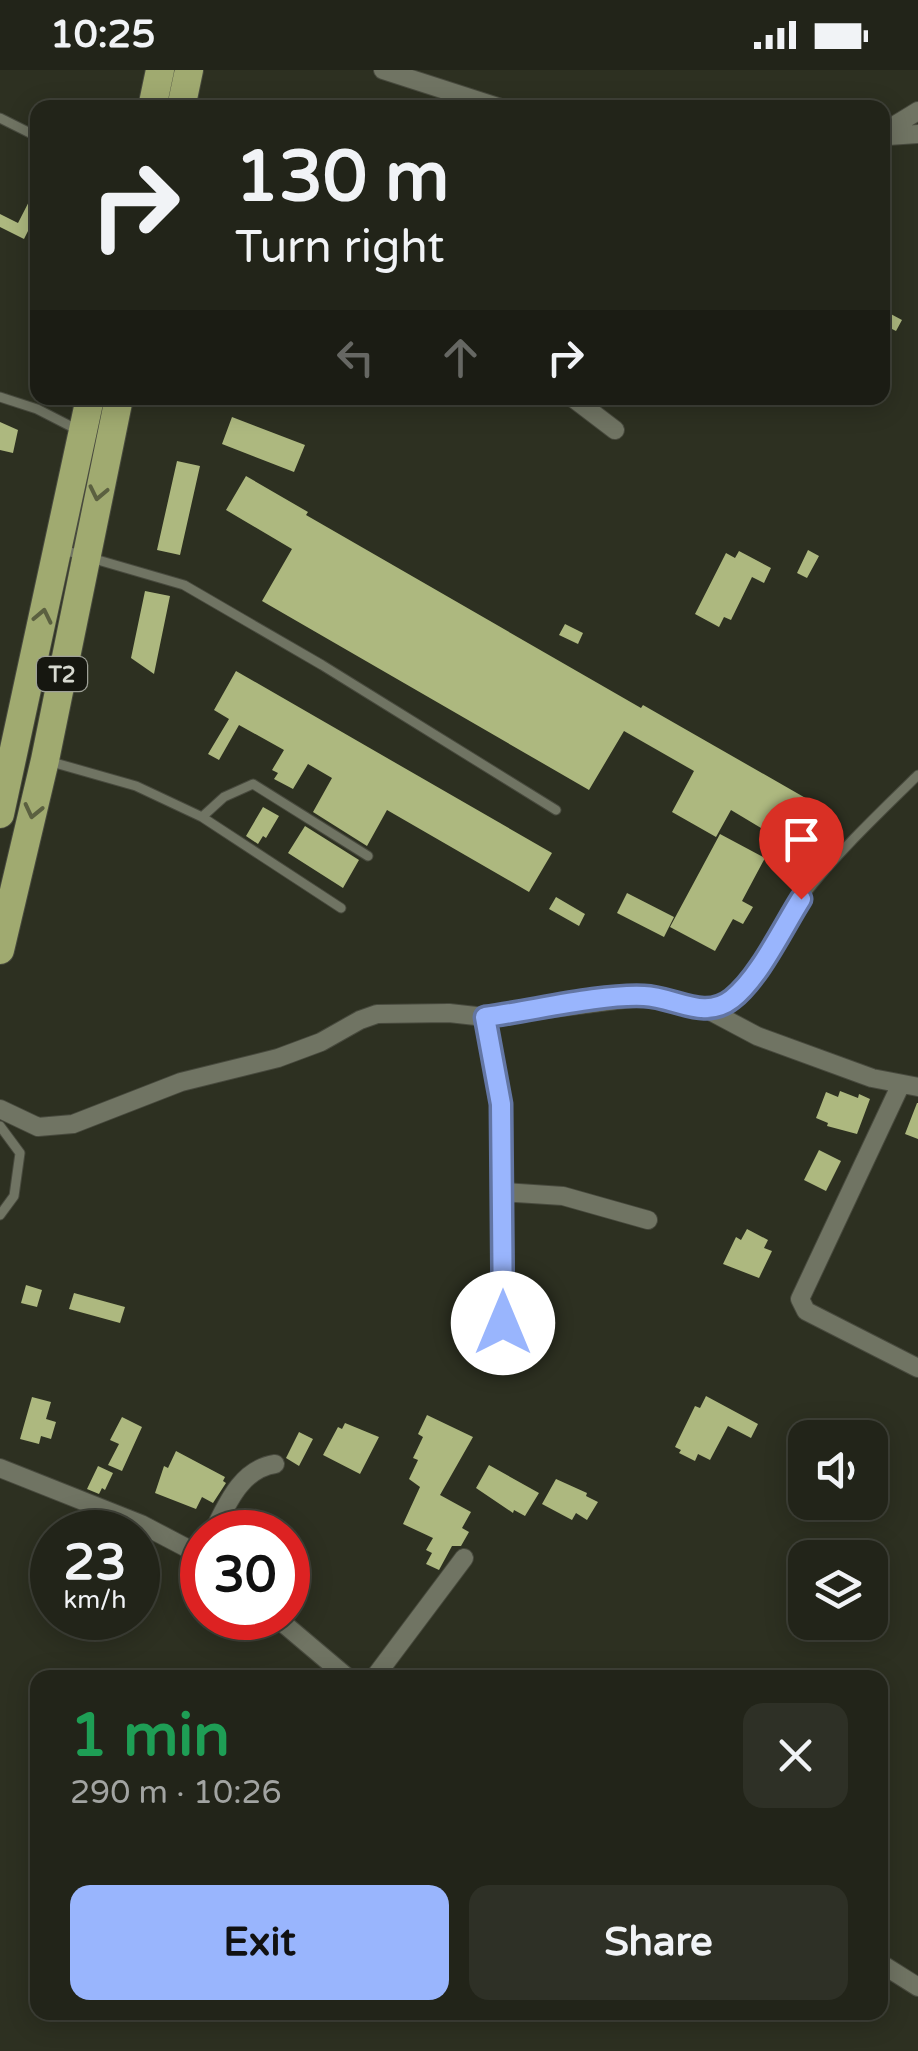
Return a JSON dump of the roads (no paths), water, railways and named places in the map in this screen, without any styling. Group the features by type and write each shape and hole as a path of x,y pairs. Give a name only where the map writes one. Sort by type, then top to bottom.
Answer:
{"highway":[{"path":"154,100 160,70"},
{"path":"183,100 189,70"},
{"name":"T2","path":"0,814 88,405"},
{"name":"T2","path":"0,950 46,760 117,405"}],"street":[{"path":"384,70 476,100"},
{"path":"890,129 918,110"},
{"path":"890,135 918,134"},
{"path":"582,405 615,430"},
{"path":"0,1108 38,1127 72,1124 182,1082 278,1058 377,1014 485,1017 647,996 710,1011 757,1036 872,1078 909,1086 800,1299 806,1311 918,1368"},
{"path":"485,1017 501,1104 503,1323"},
{"path":"502,1192 563,1196 648,1220"},
{"path":"226,1510 245,1479 260,1466 275,1464"},
{"path":"0,1468 180,1544"},
{"path":"380,1670 464,1558"},
{"path":"303,1640 339,1670"},
{"path":"888,1969 918,1987"}],"lane":[{"path":"0,118 30,133"},
{"path":"0,397 37,409 82,433"},
{"path":"57,548 184,585 556,810"},
{"path":"46,760 136,786 202,816 341,908"},
{"path":"710,1011 730,1001 754,977 801,899 918,775"},
{"path":"202,816 224,797 253,784 368,856"},
{"path":"0,1126 20,1153 14,1196 0,1216"}]}
